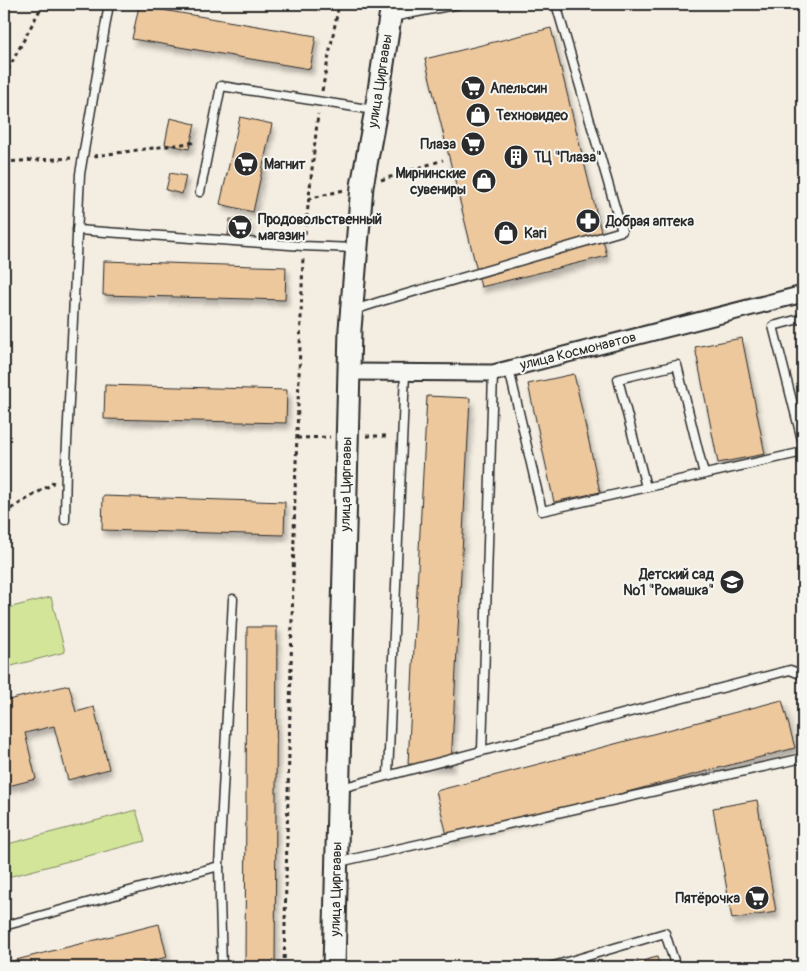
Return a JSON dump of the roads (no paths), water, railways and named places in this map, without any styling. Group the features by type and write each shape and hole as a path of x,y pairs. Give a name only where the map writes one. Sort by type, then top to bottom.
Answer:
{"main road":[{"name":"улица Циргвавы","path":"334,967 352,311 362,186 391,11"}],"street":[{"name":"улица Космонавтов","path":"349,372 493,373 803,294"}],"lane":[{"path":"65,520 80,174 109,4"},
{"path":"391,11 414,14 459,4"},
{"path":"352,311 622,231 556,4"},
{"path":"200,192 221,86 376,110"},
{"path":"77,230 357,248"},
{"path":"803,318 773,326 803,444"},
{"path":"646,487 618,379 677,365 704,474"},
{"path":"509,369 542,511 803,452"},
{"path":"388,775 405,373"},
{"path":"482,751 493,373"},
{"path":"222,967 219,866 233,599"},
{"path":"339,788 790,670 803,675"},
{"path":"337,863 803,758"},
{"path":"4,926 219,866"},
{"path":"550,967 665,933 676,967"}],"place":[{"name":"Апельсин","path":"473,88"},
{"name":"Техновидео","path":"478,115"},
{"name":"Плаза","path":"473,144"},
{"name":"ТЦ \"Плаза\"","path":"516,157"},
{"name":"Магнит","path":"246,164"},
{"name":"Мирнинские сувениры","path":"484,181"},
{"name":"Добрая аптека","path":"588,221"},
{"name":"Продовольственный магазин","path":"240,227"},
{"name":"Kari","path":"506,233"},
{"name":"Детский сад №1 \"Ромашка\"","path":"732,582"},
{"name":"Пятёрочка","path":"757,898"}]}
